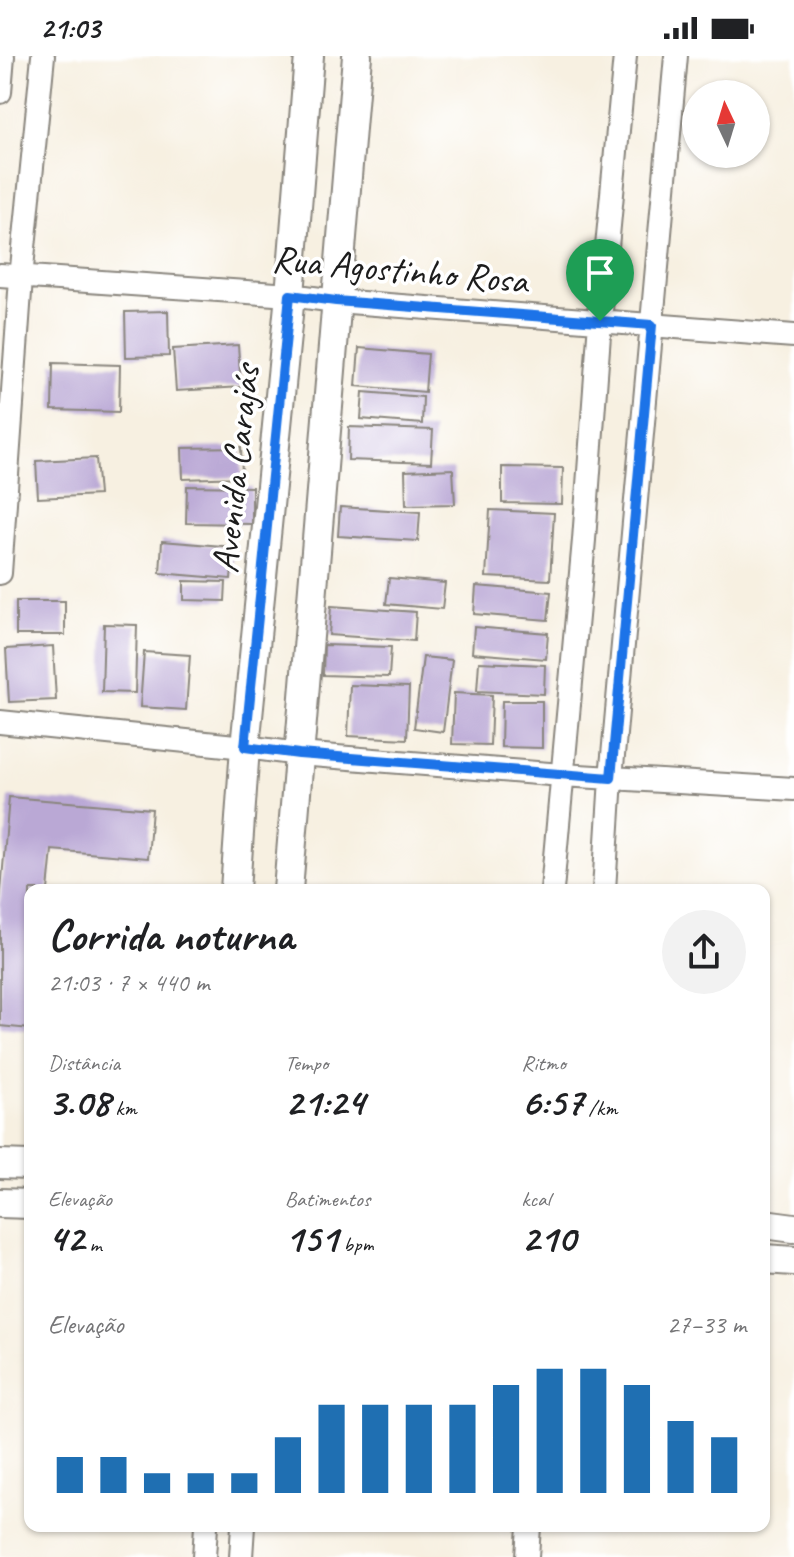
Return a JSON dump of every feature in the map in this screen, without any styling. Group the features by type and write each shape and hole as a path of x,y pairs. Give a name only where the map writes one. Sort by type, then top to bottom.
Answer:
{"street":[{"path":"0,92 3,56"},
{"path":"0,573 11,276 43,56"},
{"name":"Avenida Carajás","path":"235,884 245,747 290,295 309,56"},
{"path":"288,884 357,56"},
{"path":"553,884 625,56"},
{"path":"604,884 611,778 676,56"},
{"name":"Rua Agostinho Rosa","path":"11,276 794,336"},
{"path":"0,722 299,754 794,789"},
{"path":"0,1164 24,1165"},
{"path":"0,1203 24,1204"},
{"path":"770,1225 794,1228"},
{"path":"770,1259 794,1261"},
{"path":"204,1557 206,1532"},
{"path":"241,1557 243,1532"},
{"path":"527,1557 529,1532"}],"building":[{"path":"168,311 169,356 126,357 125,312"},
{"path":"238,345 241,387 176,391 173,349"},
{"path":"359,348 428,354 425,392 356,386"},
{"path":"53,363 120,365 119,412 52,410"},
{"path":"363,392 423,397 422,424 361,419"},
{"path":"349,427 433,430 431,463 348,460"},
{"path":"241,447 242,477 183,479 182,448"},
{"path":"96,458 99,495 38,498 36,461"},
{"path":"502,467 563,468 562,504 502,503"},
{"path":"453,469 455,504 406,505 405,471"},
{"path":"187,486 252,487 252,524 186,523"},
{"path":"340,507 420,512 418,541 338,536"},
{"path":"490,510 554,513 550,580 486,577"},
{"path":"162,541 234,547 231,579 160,573"},
{"path":"389,578 445,583 442,609 386,604"},
{"path":"184,581 226,582 225,601 184,600"},
{"path":"476,586 551,592 548,620 474,614"},
{"path":"16,601 65,601 65,635 16,635"},
{"path":"331,606 416,612 414,641 329,635"},
{"path":"104,624 137,625 135,693 102,692"},
{"path":"474,627 548,633 546,659 472,653"},
{"path":"324,645 391,647 389,677 323,675"},
{"path":"53,646 56,700 9,702 6,649"},
{"path":"144,652 190,655 186,710 140,707"},
{"path":"423,657 452,660 443,732 414,728"},
{"path":"479,662 545,665 544,694 477,691"},
{"path":"350,685 409,687 407,739 348,736"},
{"path":"454,693 492,695 490,745 452,744"},
{"path":"502,701 542,701 542,748 501,747"},
{"path":"9,797 152,809 148,858 52,850 49,884 24,884 24,1028 0,1026 0,903"}],"route":[{"path":"290,295 600,321 652,325 611,778 299,754 245,747 290,295"}]}
